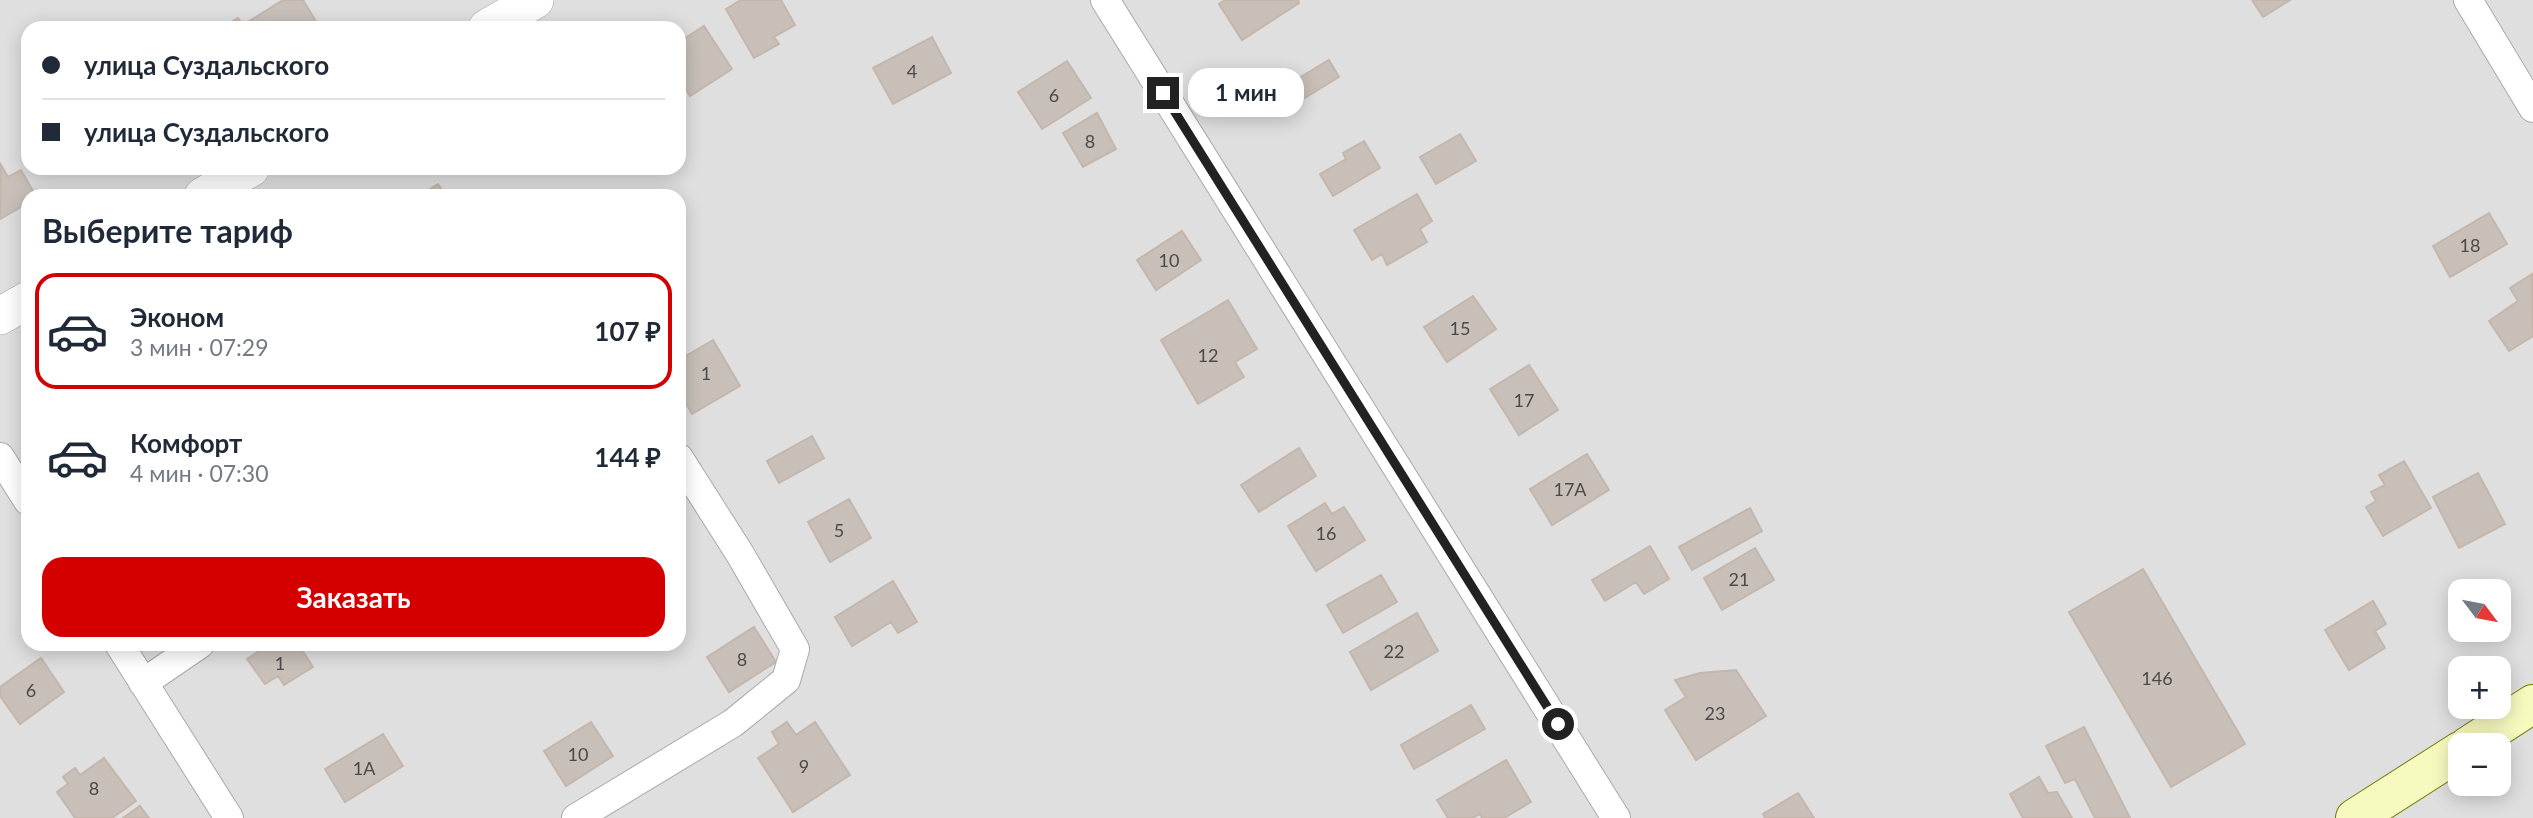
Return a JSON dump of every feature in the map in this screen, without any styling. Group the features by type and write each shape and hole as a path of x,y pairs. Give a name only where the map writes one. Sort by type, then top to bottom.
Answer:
{"main road":[{"path":"2488,733 2533,704"},
{"path":"2355,818 2448,759"}],"street":[{"path":"499,21 535,0"},
{"path":"1105,0 1616,818"},
{"path":"2468,0 2533,108"},
{"path":"215,189 239,175"},
{"path":"0,316 21,304"},
{"path":"0,457 21,491"},
{"path":"576,818 733,723 786,680 795,649 740,554 686,469"},
{"path":"123,651 229,818"},
{"path":"144,683 190,651"}],"shaded area":[{"path":"0,0 2533,0 2533,818 0,818"}],"building":[{"path":"283,0 303,0 316,21 249,21"},
{"path":"741,0 781,0 795,25 774,37 779,44 754,58 726,9"},
{"path":"1225,0 1298,0 1299,3 1242,40 1219,4"},
{"path":"2252,0 2290,0 2263,17"},
{"path":"704,26 732,69 690,96 686,89 686,38"},
{"path":"932,37 951,73 893,104 873,68"},
{"path":"1329,60 1339,77 1287,109 1276,92"},
{"path":"1067,61 1091,98 1042,129 1018,92"},
{"path":"1097,113 1116,149 1083,167 1063,133"},
{"path":"1460,134 1476,161 1436,184 1420,157"},
{"path":"1364,141 1380,168 1333,196 1320,174 1346,159 1343,153"},
{"path":"1,165 8,177 21,170 21,175 24,175 32,189 21,189 21,207 0,219"},
{"path":"1417,194 1432,221 1420,229 1427,242 1387,265 1382,254 1372,260 1354,230"},
{"path":"2489,213 2507,244 2450,277 2433,246"},
{"path":"1182,231 1201,260 1156,290 1137,260"},
{"path":"2532,274 2533,336 2509,351 2489,321 2518,301 2510,288"},
{"path":"1473,296 1496,329 1447,362 1424,327"},
{"path":"1228,300 1257,349 1235,362 1244,377 1198,404 1161,340"},
{"path":"713,340 740,386 692,414 686,403 686,356"},
{"path":"1529,365 1558,410 1519,435 1490,389"},
{"path":"812,436 824,458 779,483 767,461"},
{"path":"1299,448 1316,476 1259,512 1241,485"},
{"path":"1587,454 1609,490 1552,525 1530,489"},
{"path":"2404,461 2431,508 2383,536 2366,507 2376,501 2371,492 2385,485 2379,475"},
{"path":"2478,473 2505,524 2459,548 2433,497"},
{"path":"849,499 871,538 830,562 808,522"},
{"path":"1325,503 1332,514 1344,507 1365,540 1316,571 1288,526"},
{"path":"1750,508 1762,531 1692,570 1679,547"},
{"path":"1650,546 1669,579 1644,594 1636,582 1605,601 1592,580"},
{"path":"1755,548 1774,580 1722,610 1704,578"},
{"path":"2143,569 2245,744 2171,787 2069,612"},
{"path":"1381,575 1397,602 1343,633 1327,605"},
{"path":"893,581 917,622 898,633 891,622 852,646 835,617"},
{"path":"2373,601 2386,624 2375,631 2385,648 2349,670 2325,630"},
{"path":"1417,613 1438,651 1371,690 1350,652"},
{"path":"754,627 776,662 729,692 707,657"},
{"path":"259,651 303,651 313,667 284,685 278,676 265,684 247,659"},
{"path":"41,658 64,692 20,724 0,696 0,687"},
{"path":"1736,670 1766,716 1696,760 1665,710 1686,697 1675,680 1700,673"},
{"path":"1471,705 1485,729 1414,769 1401,745"},
{"path":"591,722 613,756 566,786 544,751"},
{"path":"787,722 796,735 815,722 850,775 793,812 758,758 779,744 772,732"},
{"path":"2084,727 2130,818 2095,818 2075,779 2065,783 2046,746"},
{"path":"383,734 403,766 345,802 325,769"},
{"path":"104,758 136,801 112,818 75,818 57,792 68,784 63,777 75,768 80,775"},
{"path":"1506,760 1531,802 1504,818 1482,818 1480,814 1472,818 1448,818 1437,800"},
{"path":"2039,777 2048,793 2057,792 2072,818 2023,818 2010,794"},
{"path":"1798,793 1814,818 1765,818 1763,814"},
{"path":"140,806 149,818 123,818"}],"route":[{"path":"1163,93 1558,724"}]}
